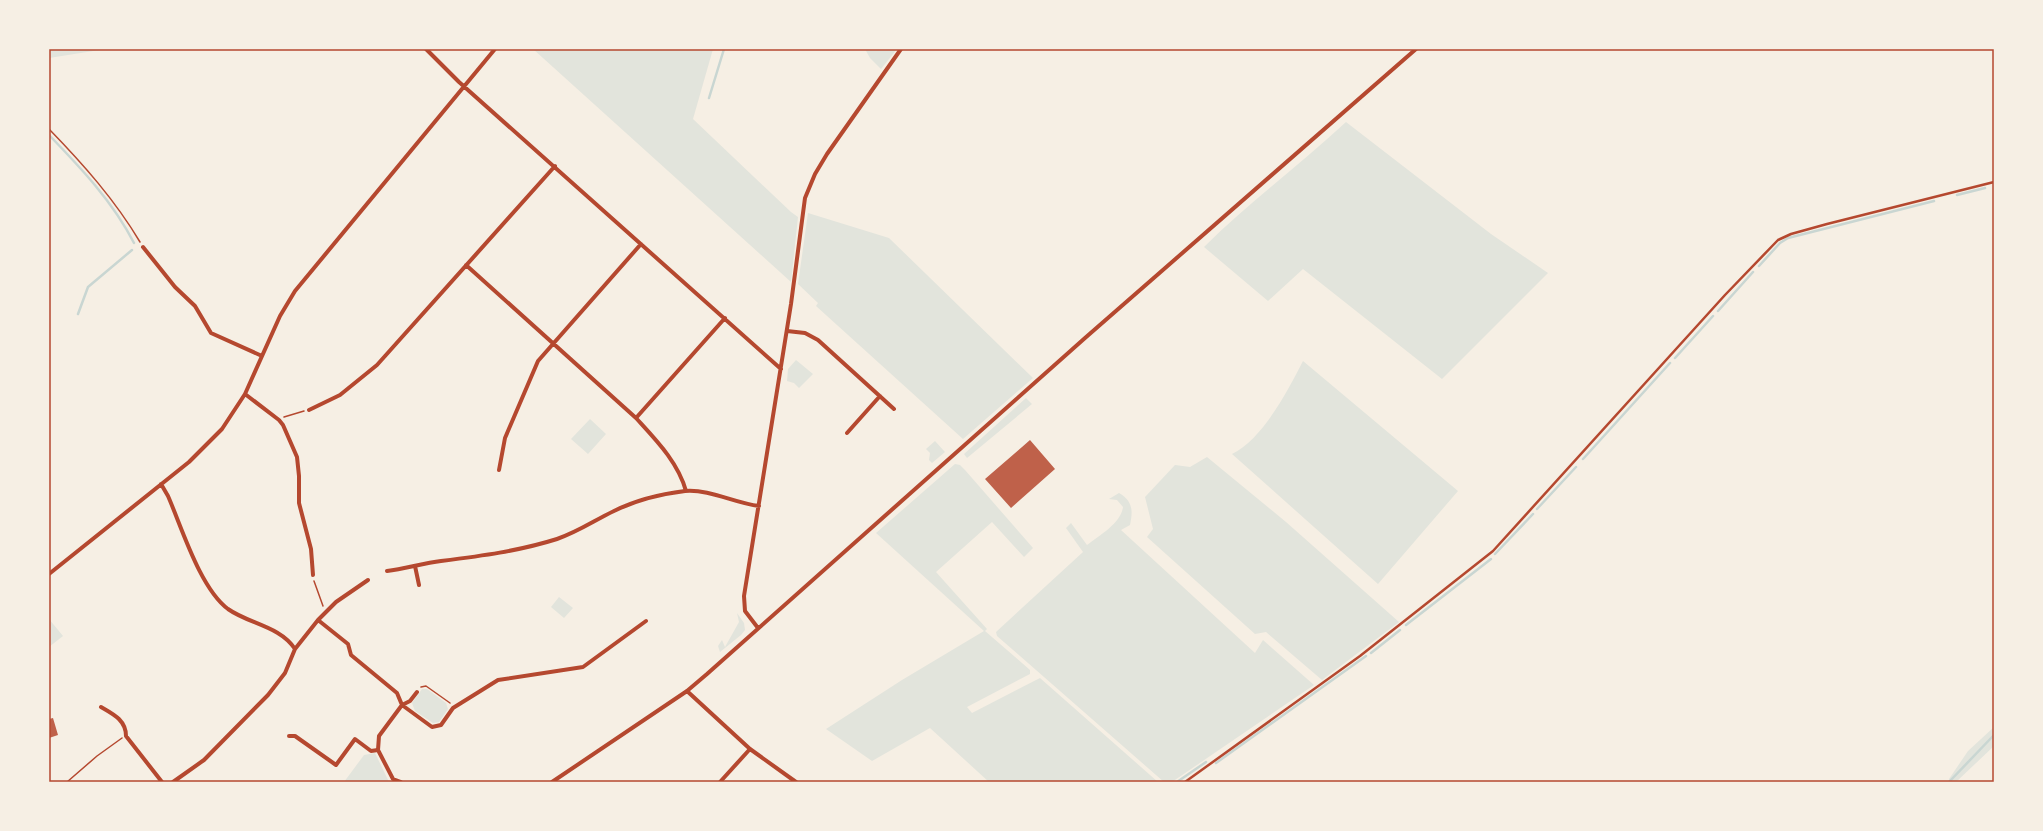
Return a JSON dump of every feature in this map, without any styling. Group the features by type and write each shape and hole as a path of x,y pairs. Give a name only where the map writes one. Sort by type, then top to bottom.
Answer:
{"street":[{"path":"426,49 464,87 781,368"},
{"path":"49,574 191,460 222,429 245,394 280,316 295,291 495,49"},
{"path":"758,628 745,611 744,605 787,331 802,216 807,191 815,174 840,135 901,49"},
{"path":"552,782 687,691 1084,338 1416,49"},
{"path":"309,410 340,395 376,365 554,166"},
{"path":"499,470 505,438 538,361 641,244"},
{"path":"143,248 175,287 195,306 211,333 262,356"},
{"path":"466,265 636,418 657,441 674,464 682,478 686,491"},
{"path":"636,418 725,318"},
{"path":"787,331 805,333 818,340 894,409"},
{"path":"245,394 279,420 290,440 299,466 299,503 311,549 313,575"},
{"path":"847,433 880,396"},
{"path":"161,484 168,496 203,576 219,602 245,619 281,634 290,641 295,649"},
{"path":"387,571 521,549 565,536 635,502 657,496 686,491 714,494 742,504 759,506"},
{"path":"415,566 419,585"},
{"path":"173,782 204,760 268,695 285,673 295,649 318,620 347,594 368,580"},
{"path":"318,620 348,644 351,655 398,693 402,705 432,726 441,725 452,708 498,680 583,667 646,621"},
{"path":"687,691 750,749 796,782"},
{"path":"401,782 393,779 378,750 379,736 402,705 410,702 417,692"},
{"path":"101,707 118,717 125,726 126,736 162,782"},
{"path":"288,736 295,736 336,765 355,739 371,751 378,750"},
{"path":"720,782 750,749"}],"lane":[{"path":"1185,782 1360,656 1493,551 1725,295 1778,240 1791,234 1827,224 1994,182"}],"path":[{"path":"49,129 102,187 119,210 143,248"},
{"path":"279,420 309,410"},
{"path":"313,575 319,597 327,611"},
{"path":"417,692 421,687 426,686 451,704 452,708"},
{"path":"67,782 98,756 126,736"}],"shaded area":[{"path":"49,49 106,49 49,58"},
{"path":"533,49 713,49 693,119 798,217 791,282"},
{"path":"865,49 897,49 881,69 870,58"},
{"path":"1346,122 1491,234 1548,273 1442,379 1303,269 1268,301 1204,247 1221,230"},
{"path":"808,213 889,238 1033,378 963,439 816,306 818,303 798,284"},
{"path":"796,360 813,374 799,388 794,383 787,381 788,369"},
{"path":"1303,361 1458,491 1378,584 1232,454 1254,437 1274,413"},
{"path":"1026,398 1032,404 967,458 964,454"},
{"path":"590,419 606,434 588,454 571,439"},
{"path":"935,441 945,452 932,463 929,460 930,453 926,449"},
{"path":"1207,457 1286,522 1399,622 1322,680 1266,632 1255,634 1147,537 1153,529 1145,497 1175,465 1190,467"},
{"path":"955,464 960,465 965,470 1033,548 1024,557 992,522 936,572 987,629 985,631 1030,670 1030,674 967,707 972,713 1040,678 1158,782 989,782 930,728 872,761 826,729 902,680 984,631 876,533"},
{"path":"1119,493 1127,499 1132,511 1130,525 1121,530 1255,653 1263,640 1314,685 1172,782 1164,782 997,636 996,632 1083,552 1066,528 1071,523 1087,545 1104,533 1118,518 1123,507 1117,500 1109,499"},
{"path":"559,597 573,608 564,618 551,607"},
{"path":"737,613 744,623 745,630 720,652 718,646 722,640 725,647 739,622"},
{"path":"49,619 63,636 49,647"},
{"path":"422,689 427,689 446,703 448,709 439,722 433,723 415,711 412,703"},
{"path":"1994,727 1994,746 1956,782 1950,782 1949,779 1968,751"},
{"path":"375,753 389,782 344,782 364,755"}],"building":[{"path":"1030,440 1055,469 1011,508 985,479"},
{"path":"53,718 58,735 49,738 49,719"}],"waterway":[{"path":"709,98 724,49"},
{"path":"49,135 96,186 116,213 134,243"},
{"path":"1957,195 1985,188"},
{"path":"1759,266 1780,243 1788,238 1934,201"},
{"path":"78,314 88,287 132,250"},
{"path":"1718,311 1753,272"},
{"path":"1675,358 1713,316"},
{"path":"1583,459 1670,363"},
{"path":"1537,509 1576,467"},
{"path":"1495,554 1533,514"},
{"path":"1406,625 1491,559"},
{"path":"1371,653 1400,630"},
{"path":"1216,763 1366,656"},
{"path":"1949,782 1994,735"},
{"path":"1177,782 1206,762"}]}
